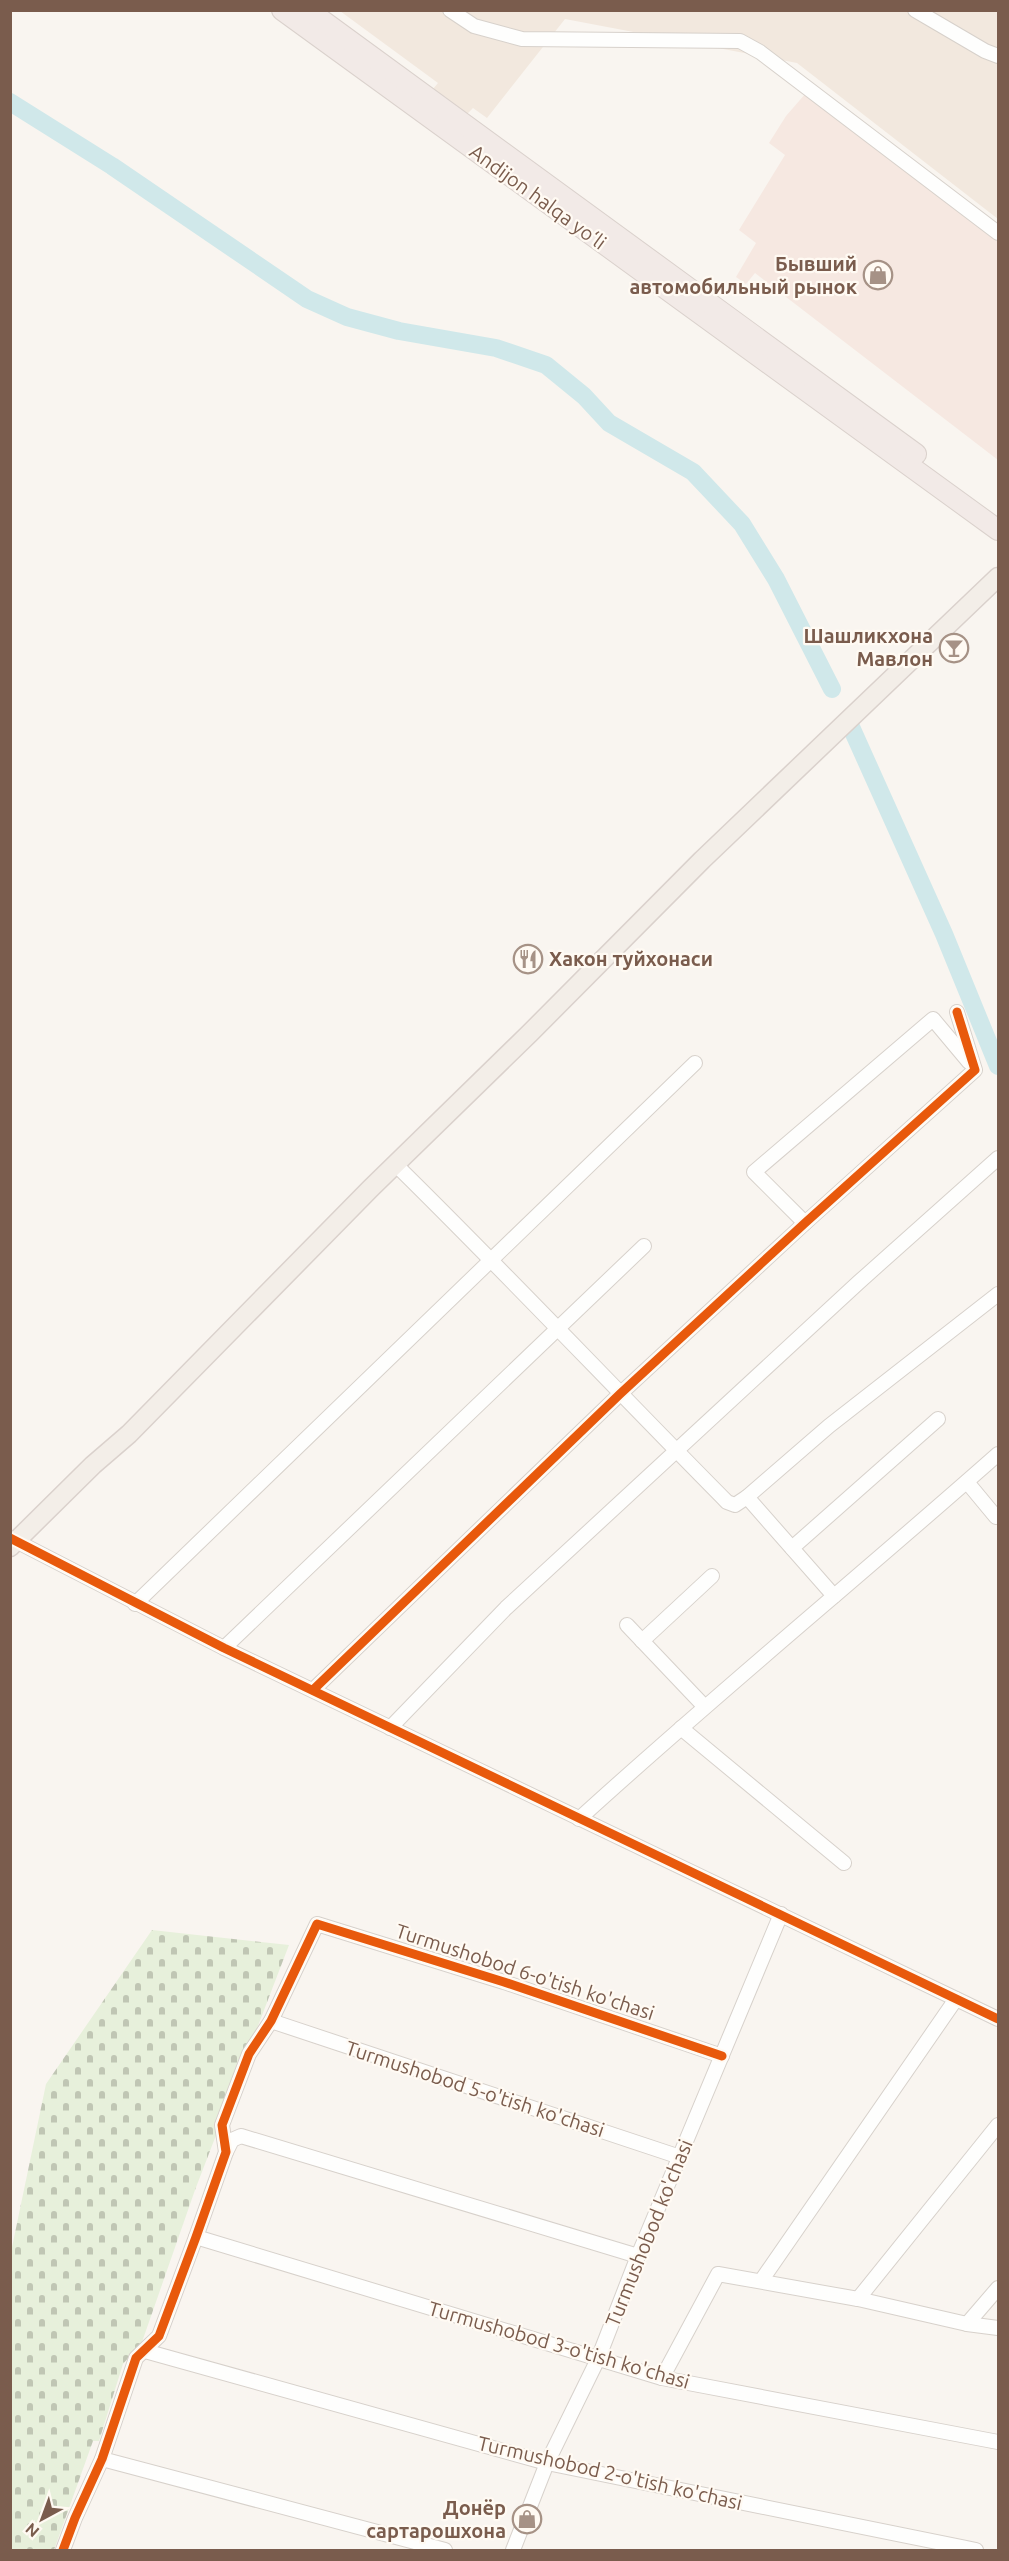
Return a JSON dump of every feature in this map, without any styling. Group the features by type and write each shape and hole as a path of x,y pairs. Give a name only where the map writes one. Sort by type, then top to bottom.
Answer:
{"highway":[{"name":"Andijon halqa yo‘li","path":"282,10 999,530"},
{"name":"Andijon halqa yo‘li","path":"308,10 999,514"}],"main road":[{"path":"12,1542 93,1464 129,1434 395,1164 530,1033 702,860 999,577"}],"street":[{"path":"450,10 474,26 522,39 740,41 760,52 999,233"},
{"path":"915,10 985,51 999,56"},
{"path":"313,1690 620,1394 975,1070 957,1012"},
{"path":"805,1223 754,1172 933,1019 974,1068"},
{"path":"135,1604 695,1063"},
{"path":"390,1728 506,1608 859,1282 999,1158"},
{"path":"395,1164 492,1260 557,1330 727,1503 735,1505 829,1426 999,1294"},
{"path":"224,1648 644,1246"},
{"path":"792,1548 938,1419"},
{"path":"579,1819 704,1706 999,1454"},
{"path":"967,1482 996,1517 999,1515"},
{"path":"747,1497 834,1596"},
{"path":"12,1542 224,1648 999,2019"},
{"path":"642,1641 712,1576"},
{"path":"627,1624 704,1706"},
{"path":"681,1728 844,1863"},
{"name":"Turmushobod ko'chasi","path":"513,2550 547,2463 598,2359 638,2256 781,1914"},
{"name":"Turmushobod 6-o'tish ko'chasi","path":"271,2020 317,1924 504,1982 722,2056"},
{"path":"760,2281 956,1999"},
{"path":"226,2152 222,2125 249,2054 271,2020"},
{"name":"Turmushobod 5-o'tish ko'chasi","path":"271,2020 680,2157"},
{"path":"858,2299 999,2125"},
{"path":"63,2550 102,2458 136,2358 159,2336 232,2140 241,2136 638,2256"},
{"name":"Turmushobod 3-o'tish ko'chasi","path":"196,2237 662,2378 999,2442"},
{"path":"662,2378 716,2277 723,2274 858,2299 967,2324 999,2328"},
{"path":"967,2324 999,2288"},
{"name":"Turmushobod 2-o'tish ko'chasi","path":"145,2350 547,2463 976,2550"},
{"path":"102,2458 445,2550"}],"shaded area":[{"path":"340,11 998,11 998,219 797,63 565,19 487,118 473,108 467,114 433,89 438,83"},
{"name":"Бывший автомобильный рынок","path":"806,93 998,242 998,460 755,273 746,284 736,277 756,243 739,230 785,155 769,143 786,116"}],"green space":[{"path":"152,1930 289,1945 195,2190 142,2342 123,2364 99,2441 93,2441 54,2550 11,2550 11,2252 46,2084"}],"waterway":[{"path":"10,102 112,166 307,299 347,317 399,331 496,348 546,365 584,396 609,423 693,472 742,524 776,579 832,689"},
{"path":"851,727 944,934 998,1066"}],"cycle path":[{"path":"313,1690 620,1394 975,1070 957,1012"},
{"path":"10,1538 224,1648 998,2019"},
{"path":"63,2550 102,2459 136,2358 159,2336 226,2152 222,2125 249,2054 271,2021 317,1924 504,1982 722,2056"}],"place":[{"name":"Бывший автомобильный рынок","path":"878,275"},
{"name":"Шашликхона Мавлон","path":"954,648"},
{"name":"Хакон туйхонаси","path":"528,959"},
{"name":"Донёр сартарошхона","path":"527,2519"}]}
